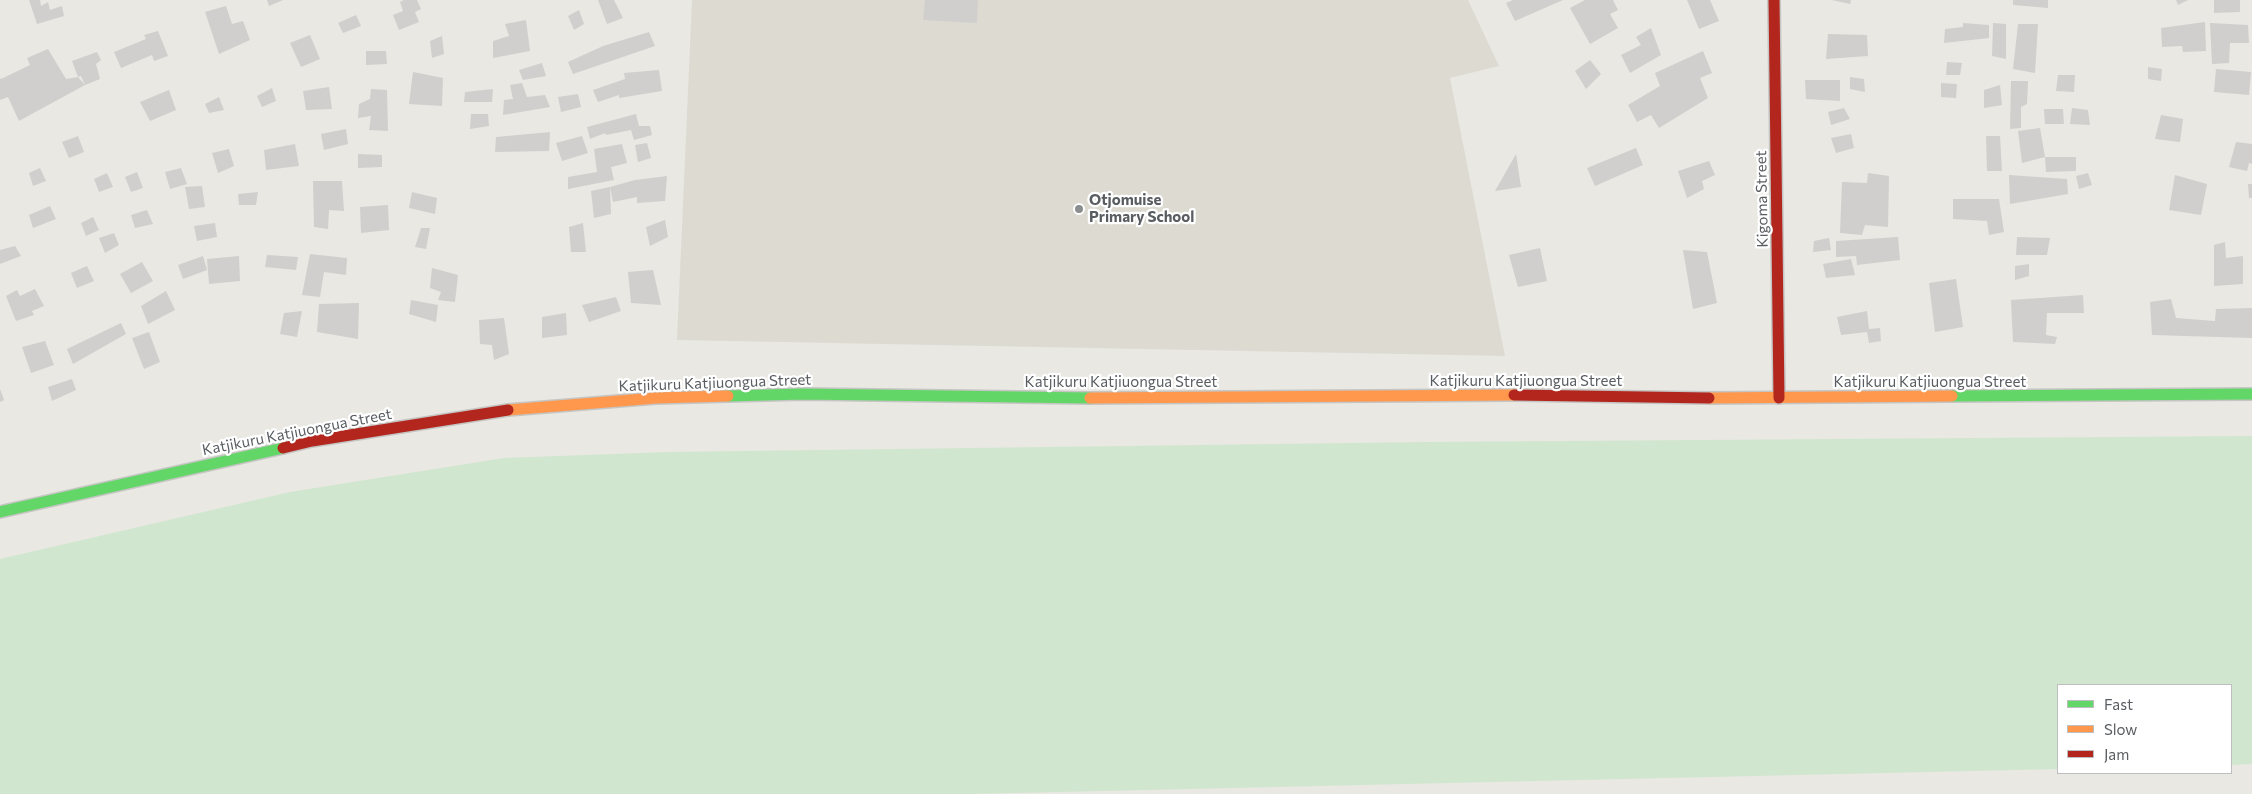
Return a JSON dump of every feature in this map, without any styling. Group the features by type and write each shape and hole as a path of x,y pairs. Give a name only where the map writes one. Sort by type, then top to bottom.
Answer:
{"street":[{"name":"Kigoma Street","path":"1774,0 1779,398"},
{"name":"Katjikuru Katjiuongua Street","path":"0,512 312,441 498,411 656,398 803,394 1069,398 1600,395 1779,398 2252,394"}],"shaded area":[{"name":"Otjomuise Primary School","path":"692,0 1468,0 1499,66 1450,78 1505,356 677,340"}],"green space":[{"path":"2252,436 2252,764 2232,765 2232,684 2057,684 2057,769 971,794 0,794 0,559 290,492 504,458 668,452 1427,442"}],"building":[{"path":"29,0 40,0 41,6 48,2 50,10 62,6 64,16 37,24"},
{"path":"267,0 283,0 269,6"},
{"path":"404,0 417,0 421,9 415,12 419,22 399,30 393,15 403,11 400,2"},
{"path":"598,0 614,0 623,18 607,24"},
{"path":"925,0 978,0 977,23 923,20"},
{"path":"1513,0 1563,0 1515,21 1506,3"},
{"path":"1585,0 1613,0 1618,10 1610,14 1618,28 1590,44 1570,8"},
{"path":"1687,0 1710,0 1719,21 1699,29"},
{"path":"1832,0 1851,0 1850,4"},
{"path":"2013,0 2048,0 2048,8 2013,5"},
{"path":"2176,0 2188,0 2178,5"},
{"path":"2214,0 2240,0 2240,12 2214,13"},
{"path":"226,6 232,24 243,21 250,40 219,54 205,12"},
{"path":"579,10 584,24 574,30 568,16"},
{"path":"356,15 361,26 343,33 338,23"},
{"path":"526,20 530,51 493,58 493,41 509,36 505,24"},
{"path":"2205,22 2206,51 2183,52 2182,46 2162,47 2161,28"},
{"path":"1963,23 1989,25 1989,38 1944,43 1945,29 1963,27"},
{"path":"1993,23 2006,24 2006,59 1992,56"},
{"path":"2210,23 2248,25 2249,43 2230,43 2229,63 2212,64"},
{"path":"2018,24 2038,24 2035,73 2013,69"},
{"path":"1651,28 1661,55 1630,73 1621,55 1641,45 1636,37"},
{"path":"158,31 168,56 154,61 152,55 121,68 114,52 146,39 144,35"},
{"path":"649,32 655,46 573,74 568,62 603,46"},
{"path":"1828,34 1867,35 1868,56 1826,59"},
{"path":"310,35 320,59 301,67 290,43"},
{"path":"442,36 444,54 432,58 430,41"},
{"path":"48,49 66,79 78,77 85,85 19,121 8,97 0,100 0,78 30,65 27,58"},
{"path":"366,51 386,51 387,64 366,65"},
{"path":"1703,51 1712,73 1700,78 1708,98 1659,128 1651,115 1637,122 1628,105 1660,86 1655,73"},
{"path":"97,52 101,60 96,64 100,79 85,85 81,76 78,77 72,61"},
{"path":"1590,60 1601,74 1586,89 1575,71"},
{"path":"1947,62 1962,63 1960,75 1946,75"},
{"path":"542,63 546,76 523,80 519,70"},
{"path":"2148,67 2162,69 2161,81 2148,79"},
{"path":"2216,69 2251,72 2249,95 2214,92"},
{"path":"659,70 662,91 619,98 619,95 598,102 593,90 625,79 624,73"},
{"path":"413,72 443,78 442,106 409,104"},
{"path":"2058,75 2075,75 2074,92 2056,91"},
{"path":"1850,77 1864,79 1865,92 1850,89"},
{"path":"1805,80 1840,80 1840,101 1806,99"},
{"path":"2011,81 2028,81 2027,104 2021,107 2021,128 2010,129"},
{"path":"522,83 527,97 545,95 550,107 503,115 504,100 513,99 510,85"},
{"path":"1941,83 1957,84 1956,98 1941,97"},
{"path":"2000,85 2002,105 1984,108 1984,90"},
{"path":"329,87 332,109 306,110 303,91"},
{"path":"272,88 276,101 262,107 257,96"},
{"path":"371,89 387,90 388,131 369,130 371,116 358,118 359,104 370,99"},
{"path":"493,89 492,102 464,102 465,92"},
{"path":"169,90 176,110 150,121 140,102"},
{"path":"578,94 581,107 561,112 558,97"},
{"path":"219,97 224,110 209,113 205,104"},
{"path":"1844,108 1850,119 1831,125 1828,112"},
{"path":"2072,108 2088,110 2090,125 2070,124"},
{"path":"2044,109 2063,109 2064,124 2045,124"},
{"path":"471,114 488,114 489,126 470,129"},
{"path":"636,114 639,126 650,126 652,135 634,140 631,130 606,135 605,133 590,139 587,127"},
{"path":"2161,115 2183,119 2180,142 2155,139"},
{"path":"2040,128 2045,157 2022,163 2018,131"},
{"path":"346,129 348,144 324,150 321,134"},
{"path":"550,132 549,151 495,152 496,137"},
{"path":"1851,134 1854,148 1836,153 1831,138"},
{"path":"78,136 84,152 69,158 62,142"},
{"path":"582,136 588,153 562,161 556,143"},
{"path":"1986,136 2000,136 2002,171 1987,171"},
{"path":"2236,142 2252,144 2252,164 2249,163 2247,171 2229,167"},
{"path":"647,143 651,158 638,162 635,145"},
{"path":"295,144 299,166 266,170 264,150"},
{"path":"622,144 627,163 611,167 614,180 568,189 568,177 597,172 594,149"},
{"path":"1636,148 1643,165 1595,186 1587,168"},
{"path":"229,149 234,166 218,173 212,153"},
{"path":"358,154 382,155 382,167 358,168"},
{"path":"1516,154 1521,187 1495,191"},
{"path":"2045,157 2076,157 2076,171 2046,172"},
{"path":"1709,161 1715,175 1702,181 1704,189 1687,198 1678,171"},
{"path":"40,168 46,181 33,186 29,173"},
{"path":"181,168 187,184 170,189 165,172"},
{"path":"137,172 143,188 131,192 125,177"},
{"path":"107,173 113,187 99,192 94,179"},
{"path":"1868,173 1889,176 1888,227 1865,225 1862,235 1840,233 1842,182 1867,183"},
{"path":"2088,173 2092,185 2079,189 2076,176"},
{"path":"2009,175 2067,179 2068,194 2010,204"},
{"path":"2175,175 2207,184 2201,215 2169,210"},
{"path":"667,176 665,201 637,203 637,197 613,202 610,187 635,180"},
{"path":"313,181 342,181 344,211 329,210 328,229 314,227"},
{"path":"2248,184 2252,184 2252,198 2249,198"},
{"path":"202,186 205,207 189,209 185,187"},
{"path":"610,187 611,214 594,218 591,191"},
{"path":"258,192 256,205 239,205 238,194"},
{"path":"412,192 437,198 435,214 409,208"},
{"path":"1953,199 1999,199 2004,232 1989,235 1987,221 1953,219"},
{"path":"388,205 389,230 361,233 360,207"},
{"path":"50,206 56,219 33,228 29,215"},
{"path":"147,210 153,224 135,228 131,215"},
{"path":"93,217 99,230 86,236 81,223"},
{"path":"665,220 668,237 650,246 646,227"},
{"path":"215,223 217,237 197,241 194,226"},
{"path":"583,223 586,252 571,252 569,227"},
{"path":"421,228 430,228 426,249 415,247"},
{"path":"114,233 119,245 105,253 99,238"},
{"path":"1898,237 1900,260 1857,265 1856,256 1836,257 1836,241"},
{"path":"2017,237 2050,238 2047,255 2016,255"},
{"path":"1829,238 1831,250 1813,252 1814,241"},
{"path":"2225,242 2226,258 2243,256 2243,284 2214,286 2214,245"},
{"path":"15,246 21,256 0,264 0,250"},
{"path":"1540,248 1547,281 1518,287 1509,255"},
{"path":"1683,250 1707,252 1717,303 1693,309"},
{"path":"310,254 347,258 346,275 324,272 320,297 302,295"},
{"path":"267,255 298,257 296,270 265,267"},
{"path":"203,256 207,270 183,279 178,265"},
{"path":"239,256 240,281 209,284 207,259"},
{"path":"1851,259 1855,275 1826,278 1823,264"},
{"path":"142,262 153,281 131,293 120,274"},
{"path":"2029,264 2029,276 2015,280 2015,266"},
{"path":"87,266 94,281 77,288 71,273"},
{"path":"432,268 458,275 455,302 438,300 441,292 430,288"},
{"path":"653,270 661,305 631,303 628,272"},
{"path":"1956,279 1963,327 1935,332 1929,283"},
{"path":"35,289 44,306 32,311 34,315 16,321 6,296 17,290 20,296"},
{"path":"166,291 175,310 148,324 141,306"},
{"path":"2083,295 2084,313 2047,313 2046,335 2057,337 2055,344 2013,342 2011,300"},
{"path":"616,297 621,311 589,322 582,305"},
{"path":"2171,299 2176,318 2215,321 2216,309 2252,308 2252,338 2152,335 2150,302"},
{"path":"411,300 438,305 436,322 409,314"},
{"path":"359,303 358,339 317,332 319,304"},
{"path":"302,311 297,337 280,334 284,313"},
{"path":"1867,311 1869,329 1880,328 1881,341 1869,343 1867,332 1841,335 1837,317"},
{"path":"566,313 567,335 542,338 542,317"},
{"path":"504,318 509,354 494,360 492,345 480,344 479,320"},
{"path":"121,323 126,334 73,364 67,349"},
{"path":"149,332 160,362 144,369 132,338"},
{"path":"45,341 54,365 31,373 22,347"},
{"path":"72,379 76,390 52,401 48,387"},
{"path":"0,389 4,400 0,402"}],"traffic: fast":[{"path":"728,396 803,394 1090,398"},
{"path":"1952,396 2252,394"},
{"path":"0,512 283,448"}],"traffic: slow":[{"path":"1090,398 1514,395"},
{"path":"508,410 656,398 728,396"},
{"path":"1709,398 1952,396"}],"traffic: jam":[{"path":"1774,0 1779,398"},
{"path":"1514,395 1709,398"},
{"path":"283,448 312,441 508,410"}],"place":[{"name":"Otjomuise Primary School","path":"1079,209"}]}
